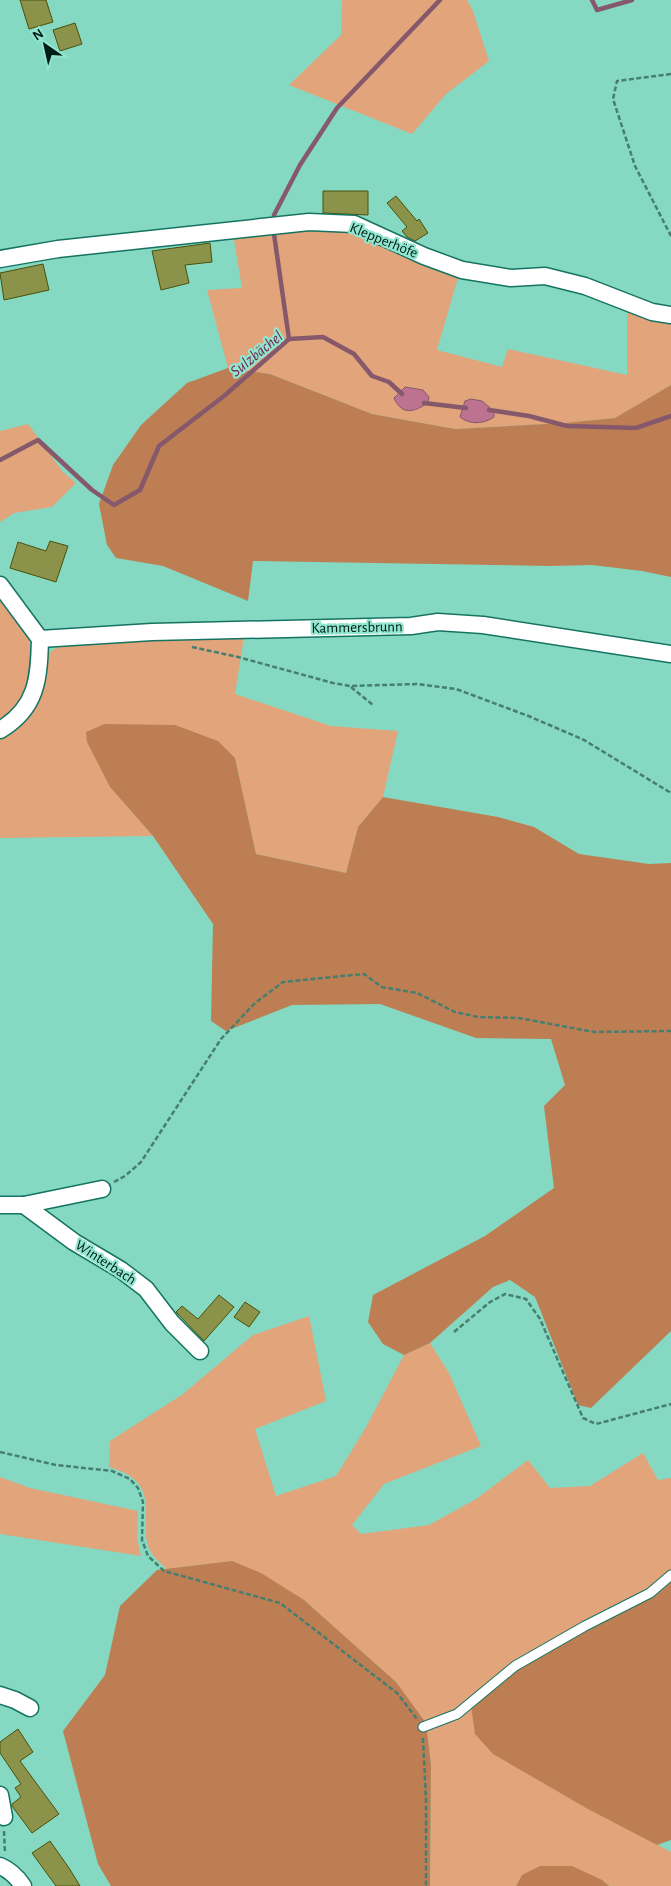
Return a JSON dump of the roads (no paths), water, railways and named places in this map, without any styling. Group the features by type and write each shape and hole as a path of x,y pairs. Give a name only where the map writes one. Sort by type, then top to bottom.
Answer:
{"street":[{"name":"Klepperhöfe","path":"0,259 58,249 309,222 354,224 424,256 462,270 510,278 545,276 585,286 652,312 671,315"},
{"path":"0,585 40,639 36,682 29,704 15,721 0,730"},
{"name":"Kammersbrunn","path":"40,639 152,632 411,626 438,622 483,625 671,654"},
{"path":"0,1204 24,1205 102,1189"},
{"name":"Winterbach","path":"24,1205 74,1242 121,1270 146,1289 172,1322 200,1351"},
{"path":"0,1695 30,1708"},
{"path":"0,1795 4,1817"},
{"path":"3,1867 19,1880 23,1886"}],"lane":[{"path":"423,1727 457,1714 515,1666 585,1626 650,1593 671,1575"}],"waterway":[{"path":"274,215 300,165 337,108 440,0"},
{"path":"592,0 597,10 632,0"},
{"path":"274,234 289,339"},
{"name":"Sulzbächel","path":"0,460 38,440 92,490 114,505 140,490 159,446 224,396 289,339 323,337 354,354 372,376 389,382 402,394"},
{"name":"Sulzbächel","path":"424,403 466,408"},
{"name":"Sulzbächel","path":"489,410 529,416 567,426 636,428 671,416"}]}
